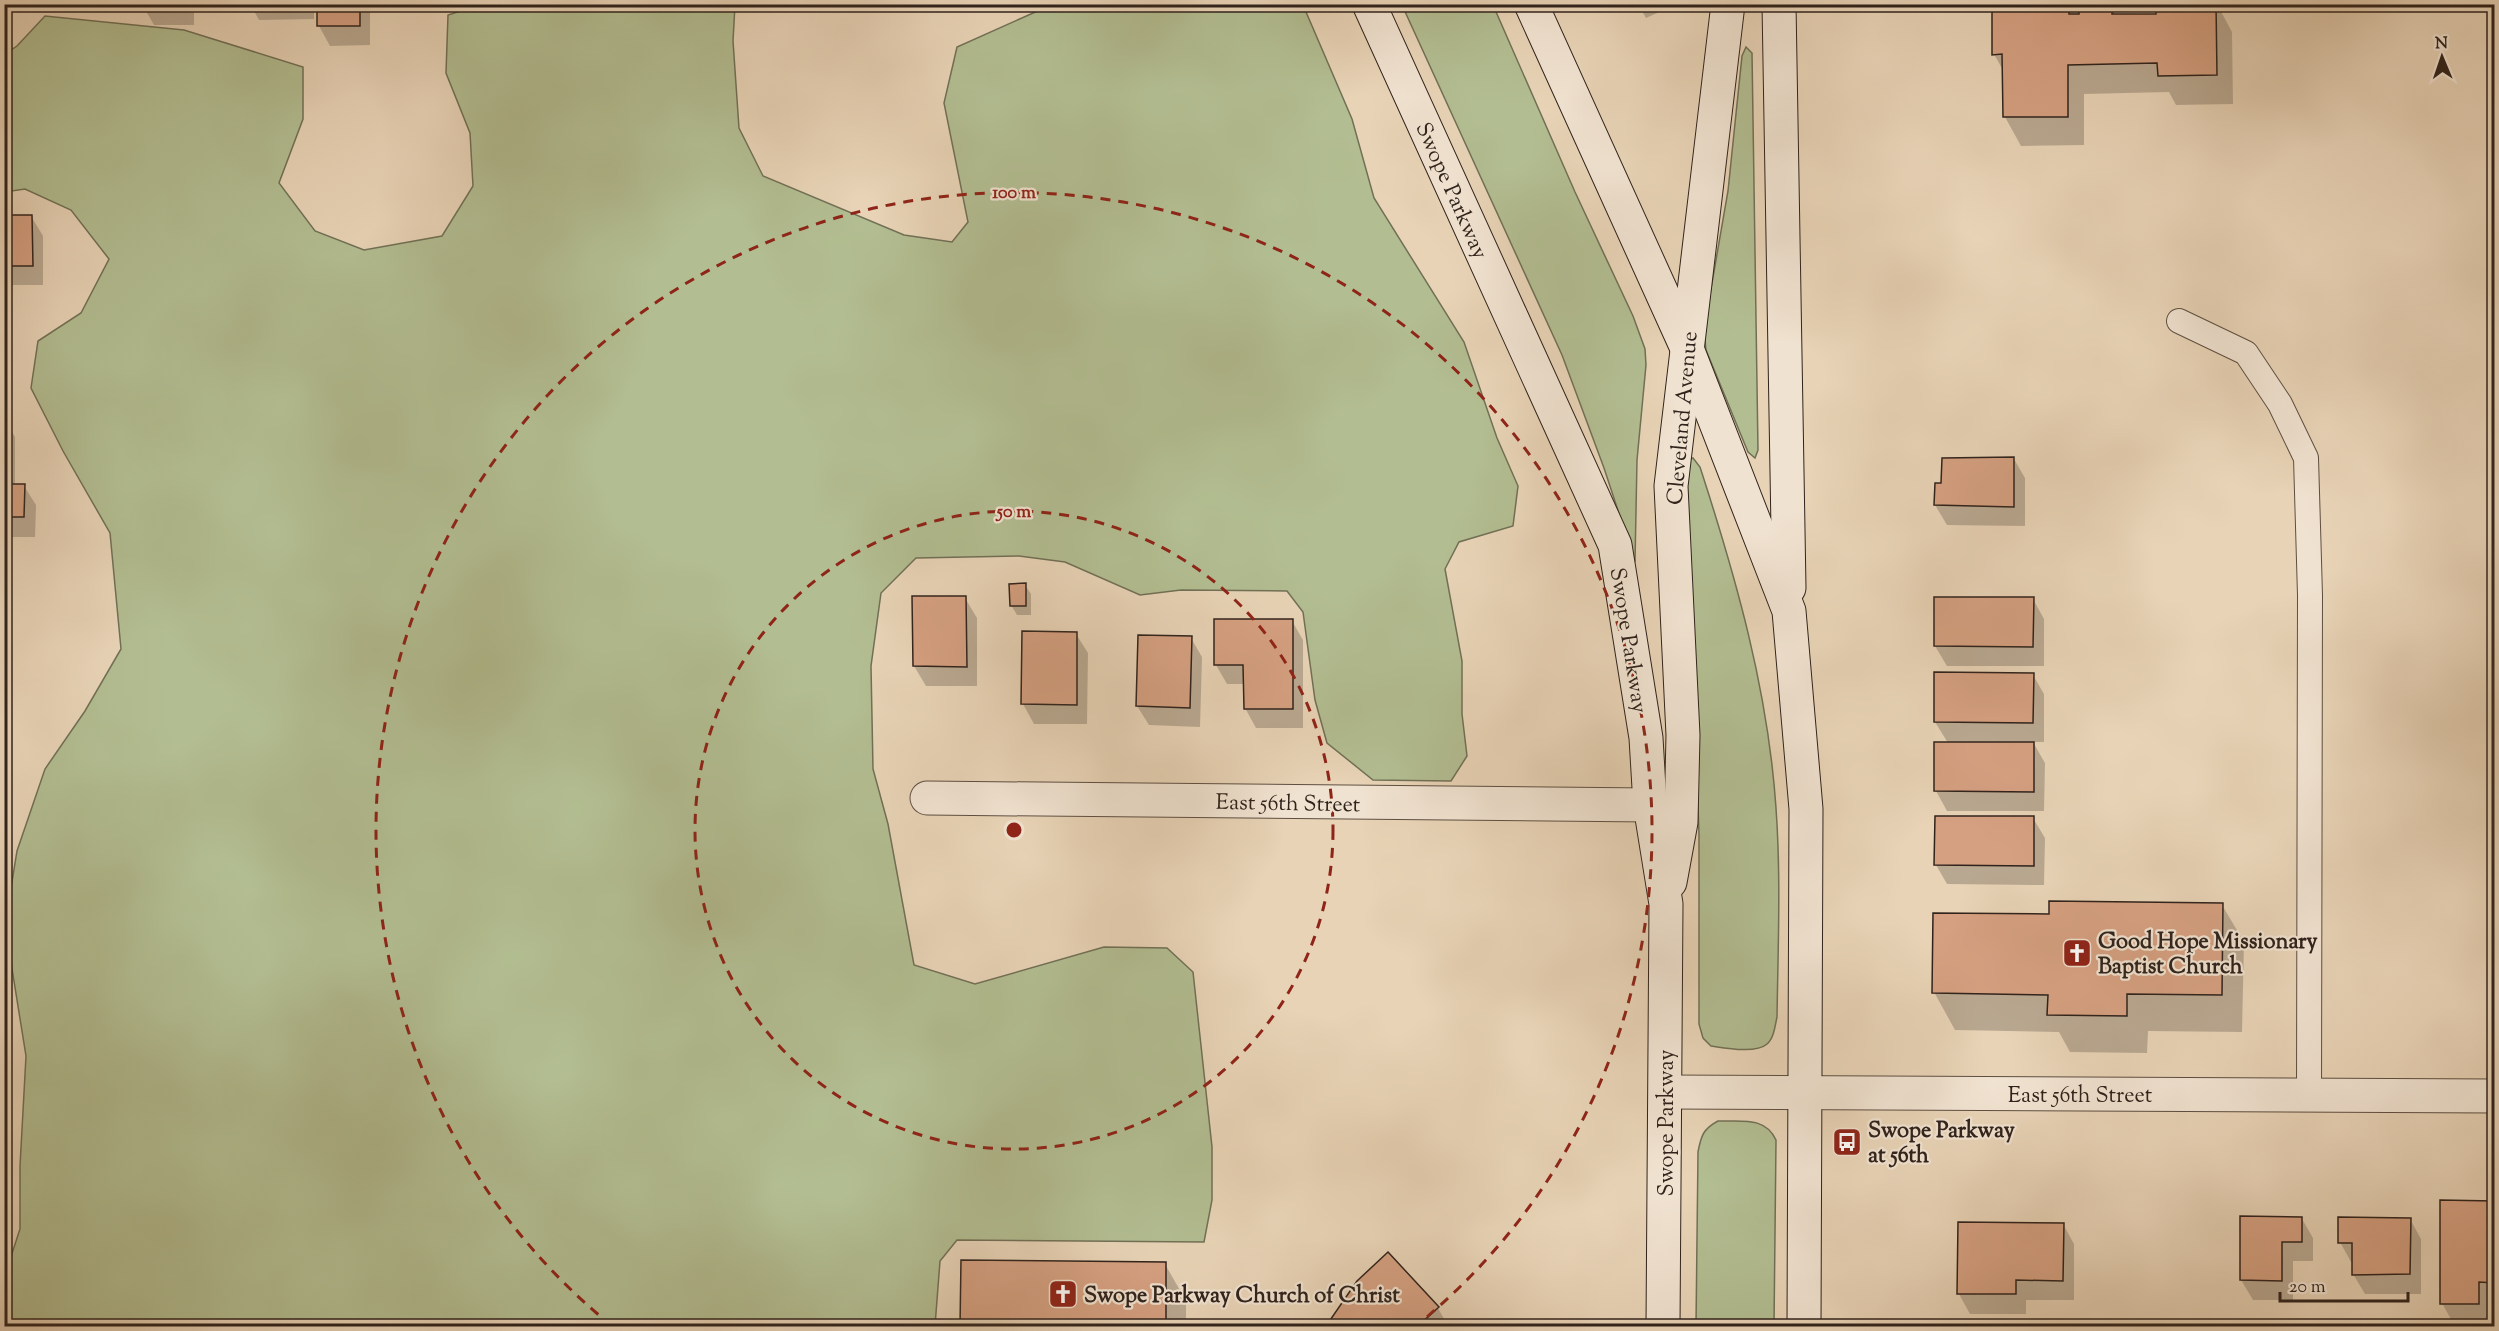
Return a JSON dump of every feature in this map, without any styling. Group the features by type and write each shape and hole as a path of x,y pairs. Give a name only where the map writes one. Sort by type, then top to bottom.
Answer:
{"main road":[{"name":"Swope Parkway","path":"1369,4 1615,545 1646,738 1650,805 1666,904 1663,1326"},
{"path":"1531,4 1686,346 1789,611"},
{"name":"Cleveland Avenue","path":"1666,904 1681,822 1683,735 1671,486 1728,4"},
{"path":"1779,4 1789,611 1806,809 1804,1326"},
{"name":"East 56th Street","path":"927,798 1650,805"},
{"name":"East 56th Street","path":"1666,1092 2494,1096"}],"lane":[{"path":"2179,321 2246,353 2280,404 2306,458 2310,595 2309,1095"}],"green space":[{"path":"482,4 735,5 733,41 739,128 763,176 904,235 952,242 968,222 944,103 957,47 1051,5 1303,5 1352,119 1374,198 1464,342 1497,438 1518,486 1513,526 1459,542 1445,569 1462,661 1462,714 1467,756 1451,781 1373,780 1327,743 1315,700 1303,612 1287,591 1181,590 1140,595 1065,562 1019,556 916,558 881,593 871,666 873,769 888,824 914,965 975,984 1104,947 1167,948 1193,972 1212,1147 1212,1200 1204,1242 957,1240 940,1261 935,1326 5,1326 5,1275 20,1229 20,1166 26,1056 5,925 17,851 45,769 85,711 121,649 110,533 63,451 31,388 38,341 81,313 109,259 71,210 25,189 5,192 5,54 17,46 45,16 184,30 303,67 303,119 279,183 315,231 364,250 442,236 473,186 470,133 446,73 448,15"},
{"path":"1402,5 1493,5 1575,192 1633,316 1645,349 1646,365 1637,460 1635,562 1604,468 1562,355"},
{"path":"1746,47 1752,53 1758,450 1755,458 1748,452 1706,350 1704,329 1728,191 1742,56"},
{"path":"1693,458 1700,467 1738,593 1758,678 1772,764 1778,860 1777,1017 1774,1032 1767,1044 1748,1050 1711,1046 1703,1038 1699,1024 1699,834 1686,461"},
{"path":"1718,1121 1744,1121 1759,1124 1766,1127 1776,1140 1774,1326 1696,1326 1698,1152 1704,1134"}],"building":[{"path":"141,4 183,4 183,5 141,6"},
{"path":"317,4 360,4 360,26 317,26"},
{"path":"2003,4 2069,4 2069,14 2079,14 2079,6 2112,5 2112,14 2156,14 2156,4 2216,4 2217,75 2158,76 2157,63 2068,65 2068,117 2003,117 2002,54 1992,55 1992,11 2003,11"},
{"path":"4,215 32,215 33,266 4,266"},
{"path":"4,416 5,484 25,484 24,517 4,517"},
{"path":"2014,457 2014,507 1934,505 1935,483 1941,483 1942,458"},
{"path":"1026,583 1026,606 1010,606 1009,584"},
{"path":"912,596 966,596 967,667 913,666"},
{"path":"1934,597 2034,597 2033,647 1934,646"},
{"path":"1214,619 1293,619 1293,709 1244,709 1243,665 1214,665"},
{"path":"1022,631 1077,632 1077,705 1021,704"},
{"path":"1138,635 1192,636 1190,708 1136,706"},
{"path":"1934,672 2034,673 2033,723 1934,722"},
{"path":"1934,742 2034,742 2034,792 1934,791"},
{"path":"1935,816 2034,816 2034,866 1934,865"},
{"name":"Good Hope Missionary Baptist Church","path":"2049,901 2223,903 2222,995 2127,994 2127,1016 2047,1015 2048,995 1932,993 1933,913 2049,914"},
{"path":"2440,1200 2494,1201 2494,1283 2479,1282 2479,1304 2440,1304"},
{"path":"2240,1216 2302,1217 2302,1242 2282,1242 2282,1281 2240,1280"},
{"path":"2338,1217 2411,1218 2410,1274 2352,1275 2352,1243 2338,1243"},
{"path":"1958,1222 2064,1223 2063,1281 2016,1280 2016,1294 1957,1294"},
{"name":"Swope Parkway Church of Christ","path":"1388,1252 1439,1307 1420,1324 1422,1326 1326,1326 1357,1281"},
{"name":"Swope Parkway Church of Christ","path":"961,1260 1166,1262 1166,1326 960,1326"}],"place":[{"name":"Good Hope Missionary Baptist Church","path":"2077,953"},
{"name":"Swope Parkway at 56th","path":"1847,1142"},
{"name":"Swope Parkway Church of Christ","path":"1063,1294"}]}
